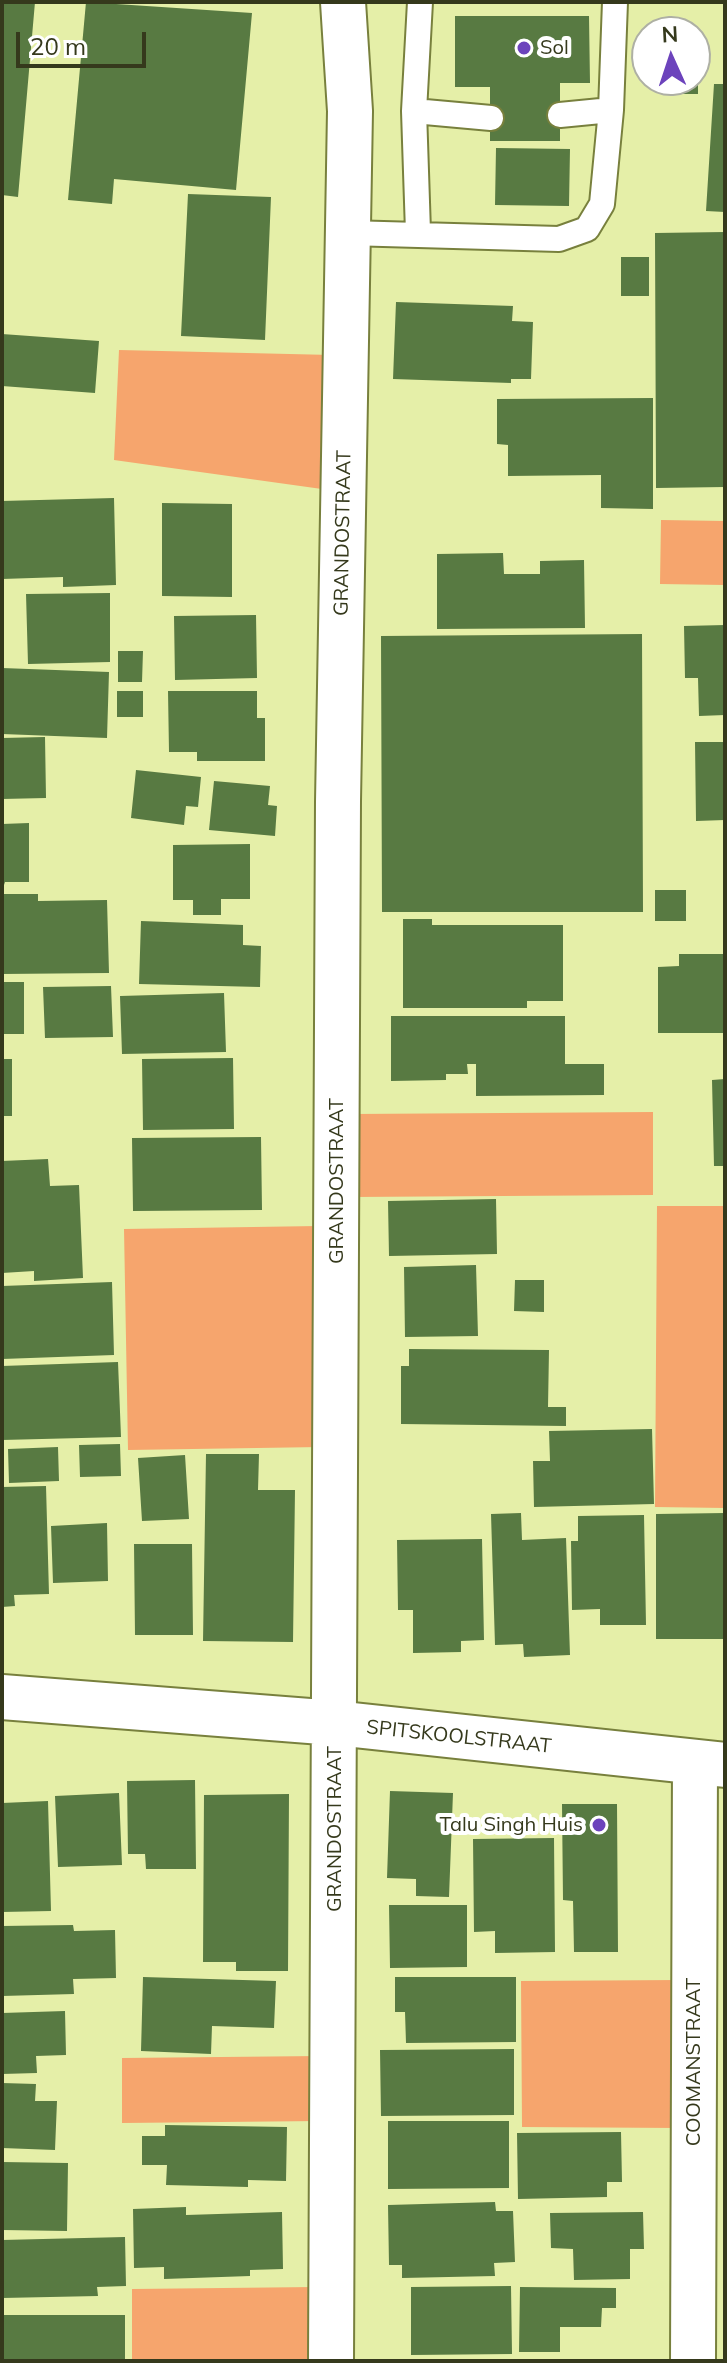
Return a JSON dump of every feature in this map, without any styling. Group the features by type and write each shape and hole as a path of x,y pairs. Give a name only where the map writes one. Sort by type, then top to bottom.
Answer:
{"street":[{"name":"GRANDOSTRAAT","path":"331,2361 338,801 350,111 343,2"},
{"name":"SPITSKOOLSTRAAT","path":"2,1697 335,1723 710,1764"},
{"name":"COOMANSTRAAT","path":"693,2361 710,1764"}],"lane":[{"path":"418,232 414,111 420,2"},
{"path":"348,233 418,232 559,239 587,229 602,204 611,110 615,2"},
{"path":"560,115 611,110"},
{"path":"414,111 491,118"}],"shaded area":[{"path":"119,350 332,355 329,490 114,460"},
{"path":"661,520 725,521 725,585 660,584"},
{"path":"653,1112 653,1195 353,1197 353,1114"},
{"path":"657,1206 725,1206 725,1508 655,1507"},
{"path":"318,1226 321,1447 128,1450 124,1229"},
{"path":"680,1980 679,2128 522,2127 521,1981"},
{"path":"320,2056 320,2121 122,2123 122,2058"},
{"path":"315,2287 315,2361 132,2361 132,2289"}],"building":[{"path":"2,2 35,2 18,197 2,195"},
{"path":"86,2 252,13 236,190 114,179 112,204 68,200"},
{"path":"455,16 589,16 590,83 560,83 560,141 490,141 490,87 455,87"},
{"path":"714,84 725,84 725,212 706,211"},
{"path":"496,148 570,149 569,206 495,205"},
{"path":"188,194 271,197 265,340 181,336"},
{"path":"725,232 725,487 656,488 655,233"},
{"path":"621,257 649,257 649,296 621,296"},
{"path":"396,302 513,306 512,321 533,322 531,379 511,379 511,383 393,379"},
{"path":"2,334 99,341 95,393 2,386"},
{"path":"653,398 653,509 601,508 601,475 508,476 508,445 497,444 497,399"},
{"path":"114,498 116,585 63,587 63,577 2,579 2,501"},
{"path":"162,503 232,504 232,597 162,596"},
{"path":"503,553 504,574 540,574 540,561 584,560 585,628 437,629 437,554"},
{"path":"110,593 110,662 28,664 26,594"},
{"path":"256,615 257,678 175,680 174,616"},
{"path":"725,625 725,715 699,716 698,678 685,678 684,626"},
{"path":"642,634 643,912 382,912 381,636"},
{"path":"118,651 143,651 142,682 118,682"},
{"path":"2,668 109,672 107,738 2,734"},
{"path":"117,691 143,691 143,717 117,717"},
{"path":"168,691 257,691 257,718 265,718 265,761 197,761 197,752 169,752"},
{"path":"45,737 46,798 2,799 2,738"},
{"path":"695,742 725,742 725,820 696,821"},
{"path":"136,770 201,777 198,807 186,806 184,825 131,818"},
{"path":"214,781 270,786 268,805 277,806 275,836 209,830"},
{"path":"29,823 29,882 5,882 2,891 2,824"},
{"path":"250,844 250,899 221,899 221,915 193,915 193,900 173,900 173,845"},
{"path":"655,890 686,890 686,921 655,921"},
{"path":"2,894 38,894 38,901 107,900 109,973 2,974"},
{"path":"403,919 432,919 432,925 563,925 563,1001 527,1001 527,1008 403,1008"},
{"path":"141,921 243,925 243,945 261,946 260,987 139,984"},
{"path":"679,954 725,954 725,1033 658,1033 658,967 679,966"},
{"path":"2,982 24,982 24,1034 2,1034"},
{"path":"111,986 113,1037 45,1038 43,987"},
{"path":"224,993 226,1052 122,1054 120,996"},
{"path":"391,1016 565,1016 565,1064 604,1064 604,1095 476,1096 476,1064 467,1064 468,1074 446,1074 446,1080 391,1081"},
{"path":"233,1058 234,1129 143,1130 142,1059"},
{"path":"2,1059 12,1059 12,1116 2,1116"},
{"path":"725,1079 725,1166 714,1166 712,1080"},
{"path":"261,1137 262,1210 133,1211 132,1138"},
{"path":"48,1159 50,1186 79,1185 83,1278 34,1281 34,1271 2,1273 2,1161"},
{"path":"496,1199 497,1254 389,1256 388,1201"},
{"path":"476,1265 478,1336 405,1337 404,1267"},
{"path":"515,1280 544,1280 544,1312 514,1311"},
{"path":"112,1282 114,1355 2,1359 2,1286"},
{"path":"409,1349 549,1350 548,1407 566,1407 566,1426 401,1424 401,1366 409,1366"},
{"path":"118,1362 121,1437 2,1440 2,1366"},
{"path":"652,1429 654,1504 534,1507 533,1461 550,1461 549,1431"},
{"path":"120,1444 121,1476 80,1477 79,1445"},
{"path":"58,1447 59,1481 9,1483 8,1449"},
{"path":"206,1454 259,1454 258,1490 295,1490 293,1642 203,1641"},
{"path":"185,1455 189,1519 142,1521 138,1458"},
{"path":"46,1486 49,1594 14,1595 15,1606 2,1607 2,1487"},
{"path":"521,1513 522,1540 566,1538 570,1655 524,1657 523,1644 495,1645 491,1514"},
{"path":"725,1513 725,1639 656,1639 656,1514"},
{"path":"644,1515 646,1625 600,1625 600,1609 572,1610 571,1541 578,1541 578,1516"},
{"path":"107,1523 108,1581 53,1583 51,1526"},
{"path":"482,1539 484,1640 461,1641 461,1652 413,1653 413,1610 398,1610 397,1540"},
{"path":"134,1544 192,1544 193,1635 135,1635"},
{"path":"195,1780 196,1869 146,1869 145,1854 128,1854 127,1781"},
{"path":"390,1791 453,1793 449,1897 416,1896 416,1879 387,1878"},
{"path":"119,1793 122,1865 58,1867 55,1796"},
{"path":"289,1794 288,1971 236,1971 236,1962 203,1962 204,1795"},
{"path":"48,1801 51,1911 2,1912 2,1803"},
{"path":"562,1804 617,1804 618,1952 574,1952 573,1901 563,1900"},
{"path":"554,1838 555,1952 495,1953 495,1931 474,1932 473,1839"},
{"path":"389,1905 467,1905 467,1967 390,1968"},
{"path":"73,1925 74,1931 115,1930 116,1978 73,1979 74,1994 2,1996 2,1926"},
{"path":"143,1977 276,1981 274,2028 212,2026 211,2054 141,2051"},
{"path":"395,1977 516,1977 516,2042 406,2043 405,2012 395,2012"},
{"path":"65,2011 66,2055 36,2056 37,2073 2,2074 2,2013"},
{"path":"514,2049 514,2115 381,2116 380,2050"},
{"path":"2,2083 36,2084 35,2101 57,2101 55,2150 2,2148"},
{"path":"388,2121 509,2121 509,2188 388,2189"},
{"path":"165,2125 287,2127 286,2181 248,2180 248,2187 166,2185 167,2165 142,2165 142,2136 165,2136"},
{"path":"621,2132 622,2182 607,2182 607,2197 518,2199 517,2133"},
{"path":"2,2162 68,2163 67,2231 2,2230"},
{"path":"495,2202 496,2211 513,2211 515,2262 494,2263 495,2276 402,2278 402,2265 389,2265 388,2205"},
{"path":"186,2207 186,2215 282,2212 283,2269 250,2270 250,2276 164,2279 164,2267 134,2268 133,2209"},
{"path":"643,2212 644,2249 630,2249 630,2279 574,2280 573,2249 551,2248 550,2213"},
{"path":"125,2237 126,2286 97,2287 98,2296 2,2298 2,2240"},
{"path":"511,2286 512,2354 411,2355 411,2287"},
{"path":"520,2287 616,2288 616,2308 602,2308 601,2327 560,2327 560,2352 519,2352"},
{"path":"2,2315 125,2315 125,2361 2,2361"}],"place":[{"name":"Sol","path":"524,48"},
{"name":"Talu Singh Huis","path":"599,1825"}]}
